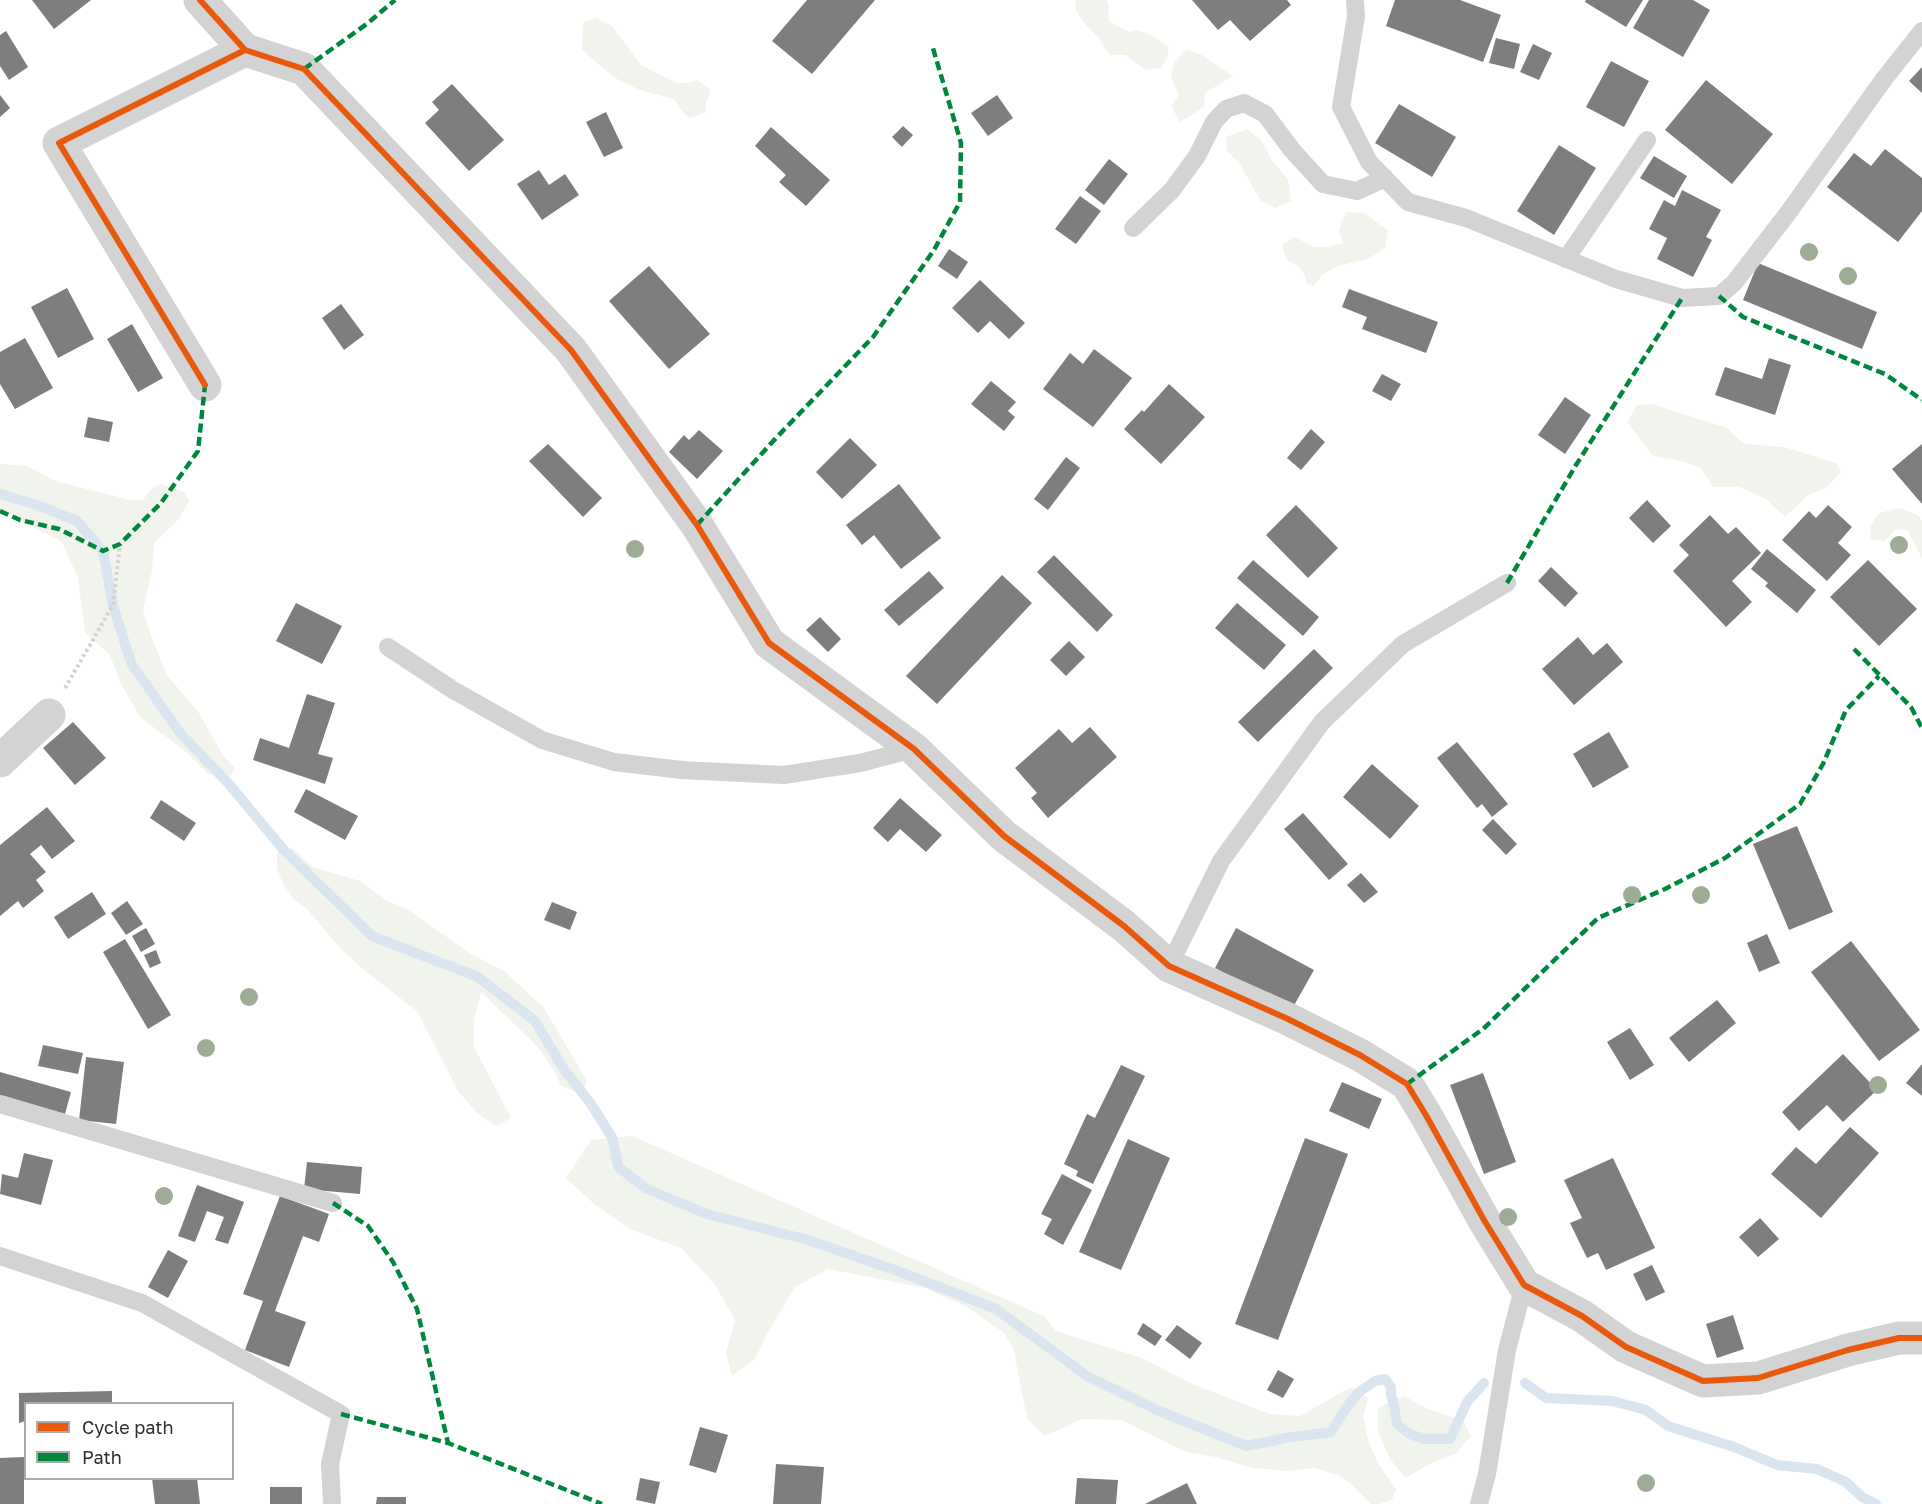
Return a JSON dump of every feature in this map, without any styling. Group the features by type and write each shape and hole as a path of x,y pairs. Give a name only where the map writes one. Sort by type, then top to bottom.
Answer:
{"street":[{"path":"200,0 245,50 304,69 571,350 697,525 769,643 914,749 1004,836 1124,926 1169,966 1288,1019 1360,1055 1407,1084 1484,1220 1524,1285 1582,1316 1626,1347 1703,1381 1758,1378 1848,1350 1899,1338 1922,1338"},
{"path":"205,385 59,143 245,50"},
{"path":"0,761 49,714"}],"lane":[{"path":"1355,0 1356,16 1341,107 1369,162 1408,202 1466,218 1616,279 1682,298 1719,296 1734,283 1922,31"},
{"path":"1132,228 1172,190 1197,156 1214,122 1226,109 1244,103 1265,114 1292,150 1323,184 1357,191 1384,178"},
{"path":"1566,259 1647,140"},
{"path":"1169,966 1221,861 1323,722 1403,644 1507,583"},
{"path":"388,647 453,690 542,740 614,762 682,770 784,775 860,763 914,749"},
{"path":"0,1104 333,1203"},
{"path":"0,1257 142,1303 341,1414 330,1464 332,1504"},
{"path":"1479,1504 1507,1350 1524,1285"}],"path":[{"path":"49,714 113,605 120,544"}],"shaded area":[{"path":"1075,0 1105,0 1108,2 1109,22 1130,32 1136,30 1149,34 1169,47 1167,59 1161,68 1146,70 1125,55 1110,55 1099,38 1084,23 1076,10"},
{"path":"596,18 612,26 641,65 676,83 689,83 697,80 711,90 706,102 706,112 690,118 674,99 640,90 615,78 590,57 582,49 583,22"},
{"path":"1186,49 1202,55 1233,76 1205,93 1204,107 1180,122 1171,106 1179,95 1171,77 1174,63"},
{"path":"1247,129 1261,140 1273,162 1288,179 1291,201 1275,208 1261,201 1239,163 1227,151 1226,137"},
{"path":"1346,212 1365,213 1388,231 1385,248 1368,259 1337,266 1322,275 1314,286 1307,283 1299,267 1287,260 1282,245 1295,237 1314,247 1343,243 1339,229"},
{"path":"1652,404 1727,428 1744,444 1784,447 1836,463 1841,472 1827,487 1807,496 1785,517 1766,499 1740,487 1713,487 1700,467 1653,456 1627,422 1637,405"},
{"path":"0,464 27,466 55,481 130,500 143,500 152,488 161,484 184,492 189,501 179,519 154,543 152,570 143,611 167,675 199,713 222,754 235,768 230,777 208,774 184,750 141,718 122,686 110,655 85,633 78,578 62,542 0,510"},
{"path":"1899,508 1918,515 1922,521 1922,559 1908,530 1896,529 1885,541 1871,540 1870,526 1879,513"},
{"path":"293,848 312,867 360,881 386,900 410,911 471,954 504,971 544,1008 587,1081 583,1094 561,1086 554,1070 537,1046 481,992 474,1020 474,1047 511,1118 496,1126 477,1113 458,1091 417,1011 342,950 283,884 277,868 277,852"},
{"path":"632,1136 1044,1316 1056,1331 1142,1358 1192,1384 1270,1414 1300,1416 1351,1387 1368,1398 1363,1417 1369,1443 1379,1465 1396,1489 1392,1500 1371,1504 1350,1483 1338,1475 1314,1468 1288,1471 1253,1468 1216,1457 1186,1452 1122,1420 1082,1419 1045,1436 1028,1420 1014,1350 1004,1333 969,1308 925,1288 828,1269 795,1287 755,1359 732,1376 726,1353 735,1320 714,1283 681,1248 630,1229 594,1204 566,1178 591,1140"},
{"path":"1404,1396 1426,1408 1463,1421 1471,1436 1455,1454 1433,1462 1406,1478 1390,1459 1378,1431 1378,1408"}],"building":[{"path":"32,0 91,0 54,29"},
{"path":"807,0 875,0 812,74 772,41"},
{"path":"1192,0 1287,0 1291,5 1250,41 1230,20 1218,30"},
{"path":"1395,0 1460,0 1501,15 1483,62 1386,26"},
{"path":"1586,0 1643,0 1626,27 1585,2"},
{"path":"1649,0 1693,0 1710,10 1683,57 1633,28"},
{"path":"6,31 28,67 9,80 0,66 0,35"},
{"path":"1496,38 1520,44 1514,69 1489,63"},
{"path":"1533,44 1552,53 1539,80 1520,72"},
{"path":"1611,61 1649,81 1624,127 1586,107"},
{"path":"1922,67 1922,93 1909,81"},
{"path":"1706,80 1773,134 1732,184 1665,130"},
{"path":"452,84 504,140 469,171 425,123 439,110 432,102"},
{"path":"0,95 10,108 0,117"},
{"path":"997,95 1013,118 988,136 971,113"},
{"path":"1399,104 1456,137 1432,177 1375,143"},
{"path":"606,112 623,148 604,157 586,122"},
{"path":"903,126 913,135 902,147 892,137"},
{"path":"771,127 830,180 806,206 779,182 786,175 755,146"},
{"path":"1559,145 1596,168 1554,235 1517,211"},
{"path":"1885,149 1922,178 1922,211 1898,242 1827,187 1854,153 1871,166"},
{"path":"1654,156 1687,176 1674,198 1640,178"},
{"path":"1109,159 1128,174 1104,205 1085,190"},
{"path":"539,170 549,185 565,174 579,195 542,220 517,184"},
{"path":"1682,190 1721,210 1706,237 1712,240 1693,277 1657,259 1667,238 1649,229 1664,200 1675,206"},
{"path":"1080,196 1101,211 1076,244 1055,229"},
{"path":"949,249 968,262 957,279 938,266"},
{"path":"1758,263 1877,312 1862,349 1743,300"},
{"path":"649,266 710,334 669,369 609,301"},
{"path":"980,280 1025,323 1009,339 990,321 978,333 952,308"},
{"path":"67,288 94,339 58,358 31,307"},
{"path":"1349,289 1438,322 1426,353 1362,329 1367,317 1342,307"},
{"path":"341,304 364,335 344,350 322,318"},
{"path":"132,324 163,378 138,392 107,339"},
{"path":"25,338 53,388 15,409 0,384 0,352"},
{"path":"1094,349 1132,378 1093,427 1043,389 1070,353 1083,364"},
{"path":"1769,358 1791,365 1775,415 1715,395 1725,367 1762,379"},
{"path":"1382,374 1401,384 1391,401 1372,391"},
{"path":"991,381 1016,402 1008,411 1015,417 1004,431 971,404"},
{"path":"1169,384 1205,417 1161,464 1124,429 1142,410 1144,412"},
{"path":"1565,397 1591,415 1565,454 1538,435"},
{"path":"88,417 113,422 109,442 84,437"},
{"path":"1311,429 1325,442 1301,470 1287,458"},
{"path":"699,430 723,451 697,479 669,452 684,435 689,440"},
{"path":"850,438 877,465 842,499 816,472"},
{"path":"548,444 602,498 583,517 529,461"},
{"path":"1922,444 1922,504 1892,469"},
{"path":"1066,457 1080,468 1048,510 1034,499"},
{"path":"899,484 941,538 901,569 874,535 862,545 846,525"},
{"path":"1647,500 1671,526 1653,543 1629,518"},
{"path":"1296,505 1338,548 1308,578 1266,535"},
{"path":"1828,505 1852,527 1838,543 1851,555 1827,581 1782,540 1809,511 1816,518"},
{"path":"1710,515 1728,534 1736,527 1761,553 1732,581 1752,602 1726,627 1673,571 1689,555 1679,545"},
{"path":"1767,549 1816,590 1797,613 1765,586 1768,583 1751,569"},
{"path":"1054,555 1113,615 1097,632 1037,572"},
{"path":"1253,560 1319,617 1303,636 1237,578"},
{"path":"1868,560 1917,609 1879,646 1830,597"},
{"path":"1551,567 1578,593 1565,607 1538,581"},
{"path":"929,571 944,588 899,626 884,610"},
{"path":"1002,575 1032,603 937,704 906,676"},
{"path":"296,603 342,626 322,664 276,641"},
{"path":"1237,603 1286,645 1264,670 1215,628"},
{"path":"820,617 841,639 828,652 806,630"},
{"path":"1578,637 1593,655 1607,643 1623,662 1574,705 1542,669"},
{"path":"1069,641 1085,657 1066,676 1050,660"},
{"path":"1314,649 1333,668 1258,742 1238,722"},
{"path":"307,694 335,703 318,754 333,758 325,784 253,760 260,738 289,748"},
{"path":"73,722 106,758 75,785 43,748"},
{"path":"1090,727 1117,757 1048,818 1031,798 1037,793 1015,768 1059,729 1072,743"},
{"path":"1609,732 1629,767 1593,788 1573,754"},
{"path":"1457,742 1508,804 1492,817 1482,804 1477,808 1437,758"},
{"path":"1372,764 1419,806 1390,839 1343,797"},
{"path":"306,789 358,816 345,840 294,812"},
{"path":"900,798 942,835 926,852 900,829 888,842 873,828"},
{"path":"161,800 196,823 184,841 150,818"},
{"path":"47,807 75,841 52,859 41,845 30,854 46,872 36,880 44,891 23,908 18,901 0,916 0,845"},
{"path":"1303,813 1348,864 1329,880 1284,829"},
{"path":"1493,819 1517,844 1506,855 1482,830"},
{"path":"1797,826 1833,912 1789,930 1753,844"},
{"path":"1361,873 1378,892 1364,903 1347,885"},
{"path":"92,892 106,914 68,939 54,917"},
{"path":"127,901 143,924 126,935 111,913"},
{"path":"552,902 577,912 570,930 544,920"},
{"path":"146,928 155,944 141,952 132,936"},
{"path":"1236,928 1314,970 1292,1009 1215,968"},
{"path":"1767,934 1780,963 1759,972 1747,943"},
{"path":"125,939 171,1015 148,1029 103,952"},
{"path":"1851,941 1920,1030 1879,1061 1811,972"},
{"path":"156,950 161,963 150,968 144,955"},
{"path":"1717,1000 1736,1023 1689,1062 1669,1038"},
{"path":"1630,1028 1654,1065 1630,1080 1607,1042"},
{"path":"43,1045 83,1053 78,1074 38,1066"},
{"path":"1843,1054 1877,1090 1843,1122 1827,1105 1799,1131 1782,1112"},
{"path":"86,1057 124,1062 116,1124 79,1120"},
{"path":"1922,1064 1922,1096 1906,1083"},
{"path":"1121,1065 1145,1076 1093,1184 1076,1176 1078,1171 1064,1164 1087,1114 1095,1118"},
{"path":"0,1072 71,1092 65,1114 0,1095"},
{"path":"1483,1073 1516,1162 1484,1174 1450,1085"},
{"path":"1342,1082 1382,1099 1369,1129 1329,1111"},
{"path":"1850,1127 1879,1153 1821,1218 1771,1174 1796,1147 1816,1164"},
{"path":"1305,1138 1348,1154 1278,1340 1235,1324"},
{"path":"1128,1139 1170,1158 1121,1270 1079,1252"},
{"path":"24,1153 53,1160 41,1205 0,1194 2,1174 18,1178"},
{"path":"1613,1158 1655,1248 1606,1270 1598,1253 1587,1258 1570,1223 1582,1218 1564,1180"},
{"path":"307,1162 362,1167 360,1194 304,1189"},
{"path":"1062,1174 1092,1190 1063,1245 1044,1234 1052,1219 1041,1214"},
{"path":"197,1185 244,1202 228,1244 215,1240 224,1217 207,1211 195,1242 178,1236"},
{"path":"280,1196 329,1214 319,1242 303,1236 275,1311 306,1322 289,1367 245,1350 263,1301 243,1294"},
{"path":"1760,1218 1779,1239 1758,1257 1739,1237"},
{"path":"168,1250 188,1261 168,1298 148,1287"},
{"path":"1652,1265 1665,1292 1646,1301 1633,1274"},
{"path":"1733,1315 1744,1349 1717,1358 1706,1324"},
{"path":"1143,1323 1162,1336 1155,1346 1137,1334"},
{"path":"1177,1325 1202,1343 1190,1359 1165,1340"},
{"path":"1278,1370 1294,1379 1283,1398 1267,1390"},
{"path":"112,1391 112,1402 24,1402 24,1422 19,1423 19,1393"},
{"path":"700,1427 728,1435 716,1473 689,1465"},
{"path":"24,1457 24,1504 0,1504 0,1458"},
{"path":"776,1464 824,1467 821,1504 773,1504"},
{"path":"640,1478 660,1482 655,1504 636,1500"},
{"path":"1077,1478 1118,1480 1116,1504 1075,1504"},
{"path":"152,1480 197,1480 200,1504 155,1504"},
{"path":"1187,1483 1197,1504 1145,1504"},
{"path":"270,1487 302,1487 302,1504 270,1504"},
{"path":"377,1497 406,1497 406,1504 376,1504"}],"waterway":[{"path":"0,494 37,505 77,521 103,551 113,605 131,663 180,733 228,783 283,849 372,936 478,977 535,1021 563,1068 591,1104 613,1139 618,1167 647,1189 707,1214 808,1240 906,1274 996,1309 1087,1376 1159,1411 1246,1446 1331,1432 1359,1392 1375,1381 1385,1379 1391,1387 1397,1424 1410,1434 1424,1439 1450,1439 1467,1402 1484,1383"},
{"path":"1525,1383 1546,1398 1612,1401 1646,1410 1668,1426 1734,1447 1777,1465 1817,1469 1846,1482 1862,1497 1876,1504"}],"marked path":[{"path":"304,69 368,23 395,0"},
{"path":"697,525 873,337 934,250 960,202 961,143 932,45"},
{"path":"1719,296 1743,317 1885,374 1922,400"},
{"path":"1507,583 1576,465 1682,298"},
{"path":"0,511 20,520 59,529 103,551 120,544 161,503 198,451 205,385"},
{"path":"1854,649 1911,707 1922,728"},
{"path":"1407,1084 1483,1029 1598,918 1665,889 1725,858 1800,804 1823,764 1846,710 1879,676"},
{"path":"333,1203 368,1226 393,1262 417,1309 448,1443"},
{"path":"341,1414 448,1443 602,1504"}],"cycle path":[{"path":"200,0 245,50 304,69 571,350 697,525 769,643 914,749 1004,836 1124,926 1169,966 1288,1019 1360,1055 1407,1084 1484,1220 1524,1285 1582,1316 1626,1347 1703,1381 1758,1378 1848,1350 1899,1338 1922,1338"},
{"path":"205,385 59,143 245,50"}]}
